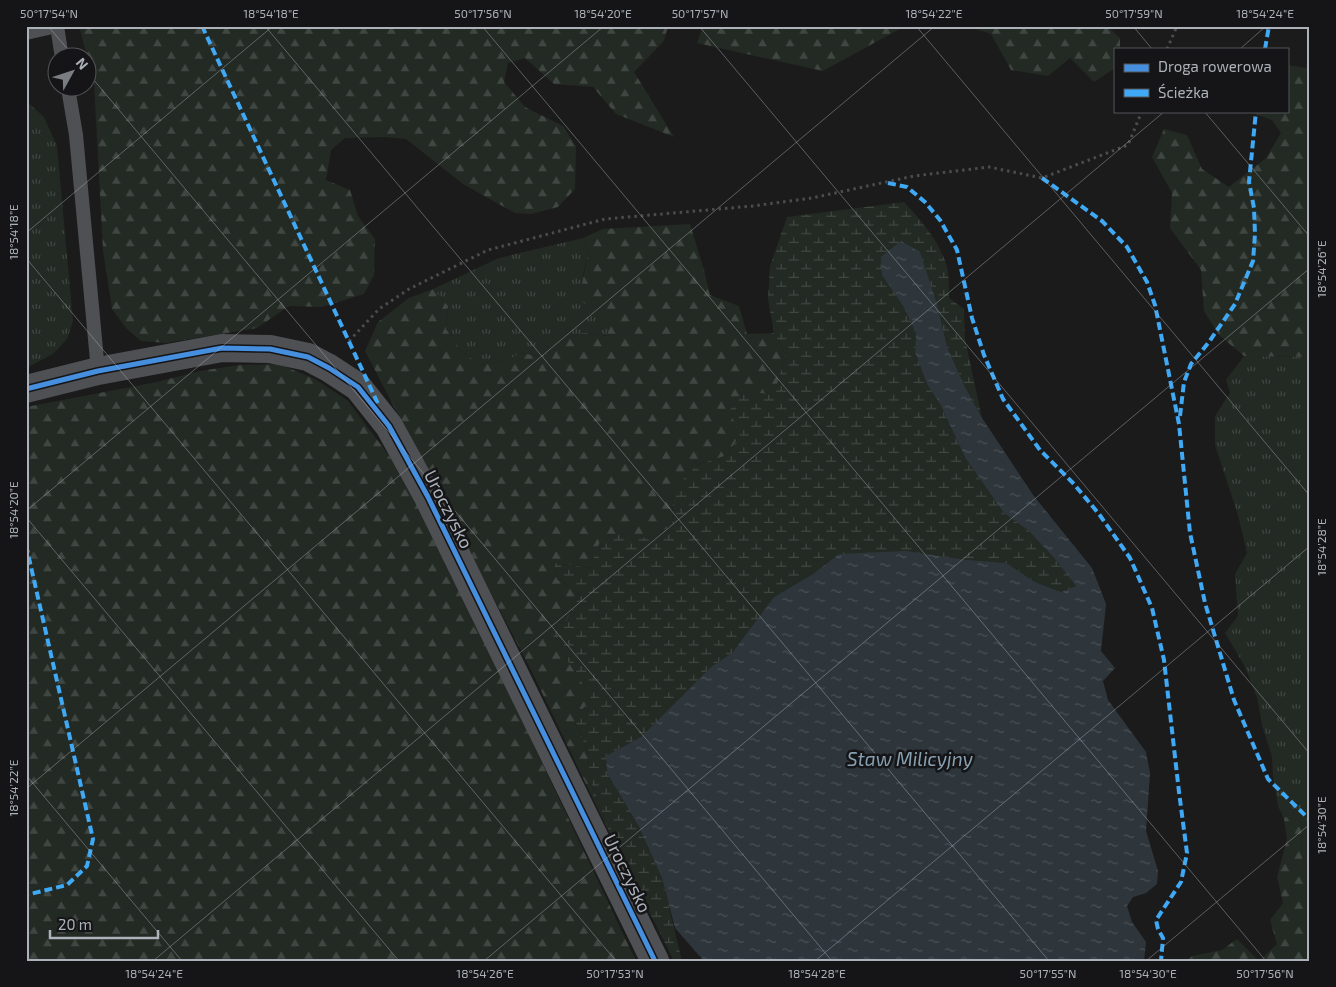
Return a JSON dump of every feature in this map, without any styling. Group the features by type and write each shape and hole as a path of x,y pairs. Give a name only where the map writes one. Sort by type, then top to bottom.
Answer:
{"street":[{"name":"Uroczysko","path":"26,389 98,371 222,348 270,349 308,357 358,387 389,426 428,497 656,961"}],"lane":[{"path":"26,33 57,26 60,48"},
{"path":"70,98 76,135 98,371"}],"path":[{"path":"1167,48 1177,26"},
{"path":"349,341 378,309 409,289 488,250 605,219 753,206 812,198 914,176 990,167 1042,178 1128,145 1142,112"}],"green space":[{"path":"79,26 668,26 664,41 634,72 674,137 616,114 593,87 554,84 525,58 508,63 504,82 525,107 563,126 576,146 575,189 558,207 531,214 515,213 463,184 406,139 385,137 345,138 331,150 326,180 350,190 358,216 375,239 374,275 364,294 322,307 289,306 257,328 166,343 141,341 126,328 112,309 103,250 95,98 98,98 98,48 85,48"},
{"path":"703,26 905,26 823,71 697,43"},
{"path":"967,26 1107,26 1120,38 1120,48 1114,48 1114,69 1094,82 1070,58 1048,76 1011,70 991,34"},
{"path":"1310,51 1310,357 1244,356 1219,335 1204,311 1201,270 1170,228 1172,193 1152,157 1164,129 1187,135 1202,169 1229,187 1266,158 1281,133 1272,120 1252,112 1288,112 1288,65 1306,68"},
{"path":"26,101 44,117 57,146 73,321 67,339 53,354 26,368"},
{"path":"904,202 936,242 948,271 949,298 964,309 965,339 982,418 965,387 947,347 937,304 920,253 902,304 916,333 915,352 927,384 940,404 966,459 1004,513 1029,531 1055,559 1076,586 1061,592 1035,582 1006,563 839,554 813,574 774,597 732,653 711,667 641,737 606,756 607,773 639,827 662,878 682,961 674,961 609,832 591,782 587,750 575,722 591,696 546,623 566,622 580,595 557,579 554,563 590,568 600,541 625,533 649,539 672,526 673,490 697,465 728,455 740,434 729,411 745,392 774,394 786,355 774,333 768,299 770,266 787,217"},
{"path":"690,224 710,295 739,306 747,334 774,333 786,355 774,395 740,434 728,455 697,465 673,490 672,525 649,540 625,533 590,568 554,563 557,579 580,595 566,622 547,623 569,663 591,696 575,723 587,750 591,782 609,832 532,672 365,351 378,322 409,298 433,289 448,306 446,329 459,348 479,365 507,361 520,353 544,357 563,335 586,333 609,336 603,315 579,300 588,253 583,238 603,229"},
{"path":"583,238 588,253 583,276 603,315 610,336 586,333 544,357 520,353 507,361 479,365 459,348 446,329 448,306 433,289 499,258"},
{"path":"1244,356 1310,357 1310,869 1302,861 1301,819 1293,812 1284,819 1278,806 1272,757 1262,725 1257,697 1244,665 1225,633 1238,616 1235,574 1247,553 1238,515 1215,445 1215,416 1230,393 1226,380"},
{"path":"279,364 315,379 348,401 399,469 425,516 636,961 26,961 26,407 157,382 200,371 239,365"},
{"path":"1293,812 1301,819 1302,861 1310,869 1310,961 1259,961 1277,944 1270,920 1283,903 1277,877 1287,839 1284,819"},
{"path":"1237,939 1259,961 1187,961 1192,956 1222,950"}],"water":[{"name":"Staw Milicyjny","path":"901,241 920,252 937,304 947,347 965,387 982,418 1033,495 1092,568 1106,604 1101,651 1115,668 1103,681 1108,700 1146,752 1150,773 1146,831 1158,871 1157,884 1146,893 1133,897 1127,906 1132,922 1146,942 1144,961 704,961 675,928 662,878 639,827 607,773 606,756 641,737 711,667 732,653 774,597 813,574 839,554 906,551 966,560 1006,563 1035,582 1061,592 1076,586 1055,559 1029,531 1004,513 966,459 940,404 927,384 915,352 916,333 902,304 882,275 881,257"}],"marked path":[{"path":"202,26 379,406"},
{"path":"1265,48 1269,26"},
{"path":"1180,416 1184,382 1191,364 1209,342 1235,304 1253,261 1254,208 1249,182 1256,112"},
{"path":"1042,178 1102,221 1127,247 1147,282 1155,305 1179,424 1190,533 1205,603 1234,700 1268,779 1310,820"},
{"path":"888,183 907,187 925,202 940,220 957,250 972,318 984,355 1003,399 1040,450 1073,483 1099,514 1130,558 1152,608 1164,660 1187,853 1181,882 1156,920 1163,938 1161,961"},
{"path":"26,545 93,839 87,866 67,885 26,895"}],"cycle path":[{"path":"26,389 98,371 222,348 270,349 308,357 358,387 389,426 428,497 655,961"}]}
